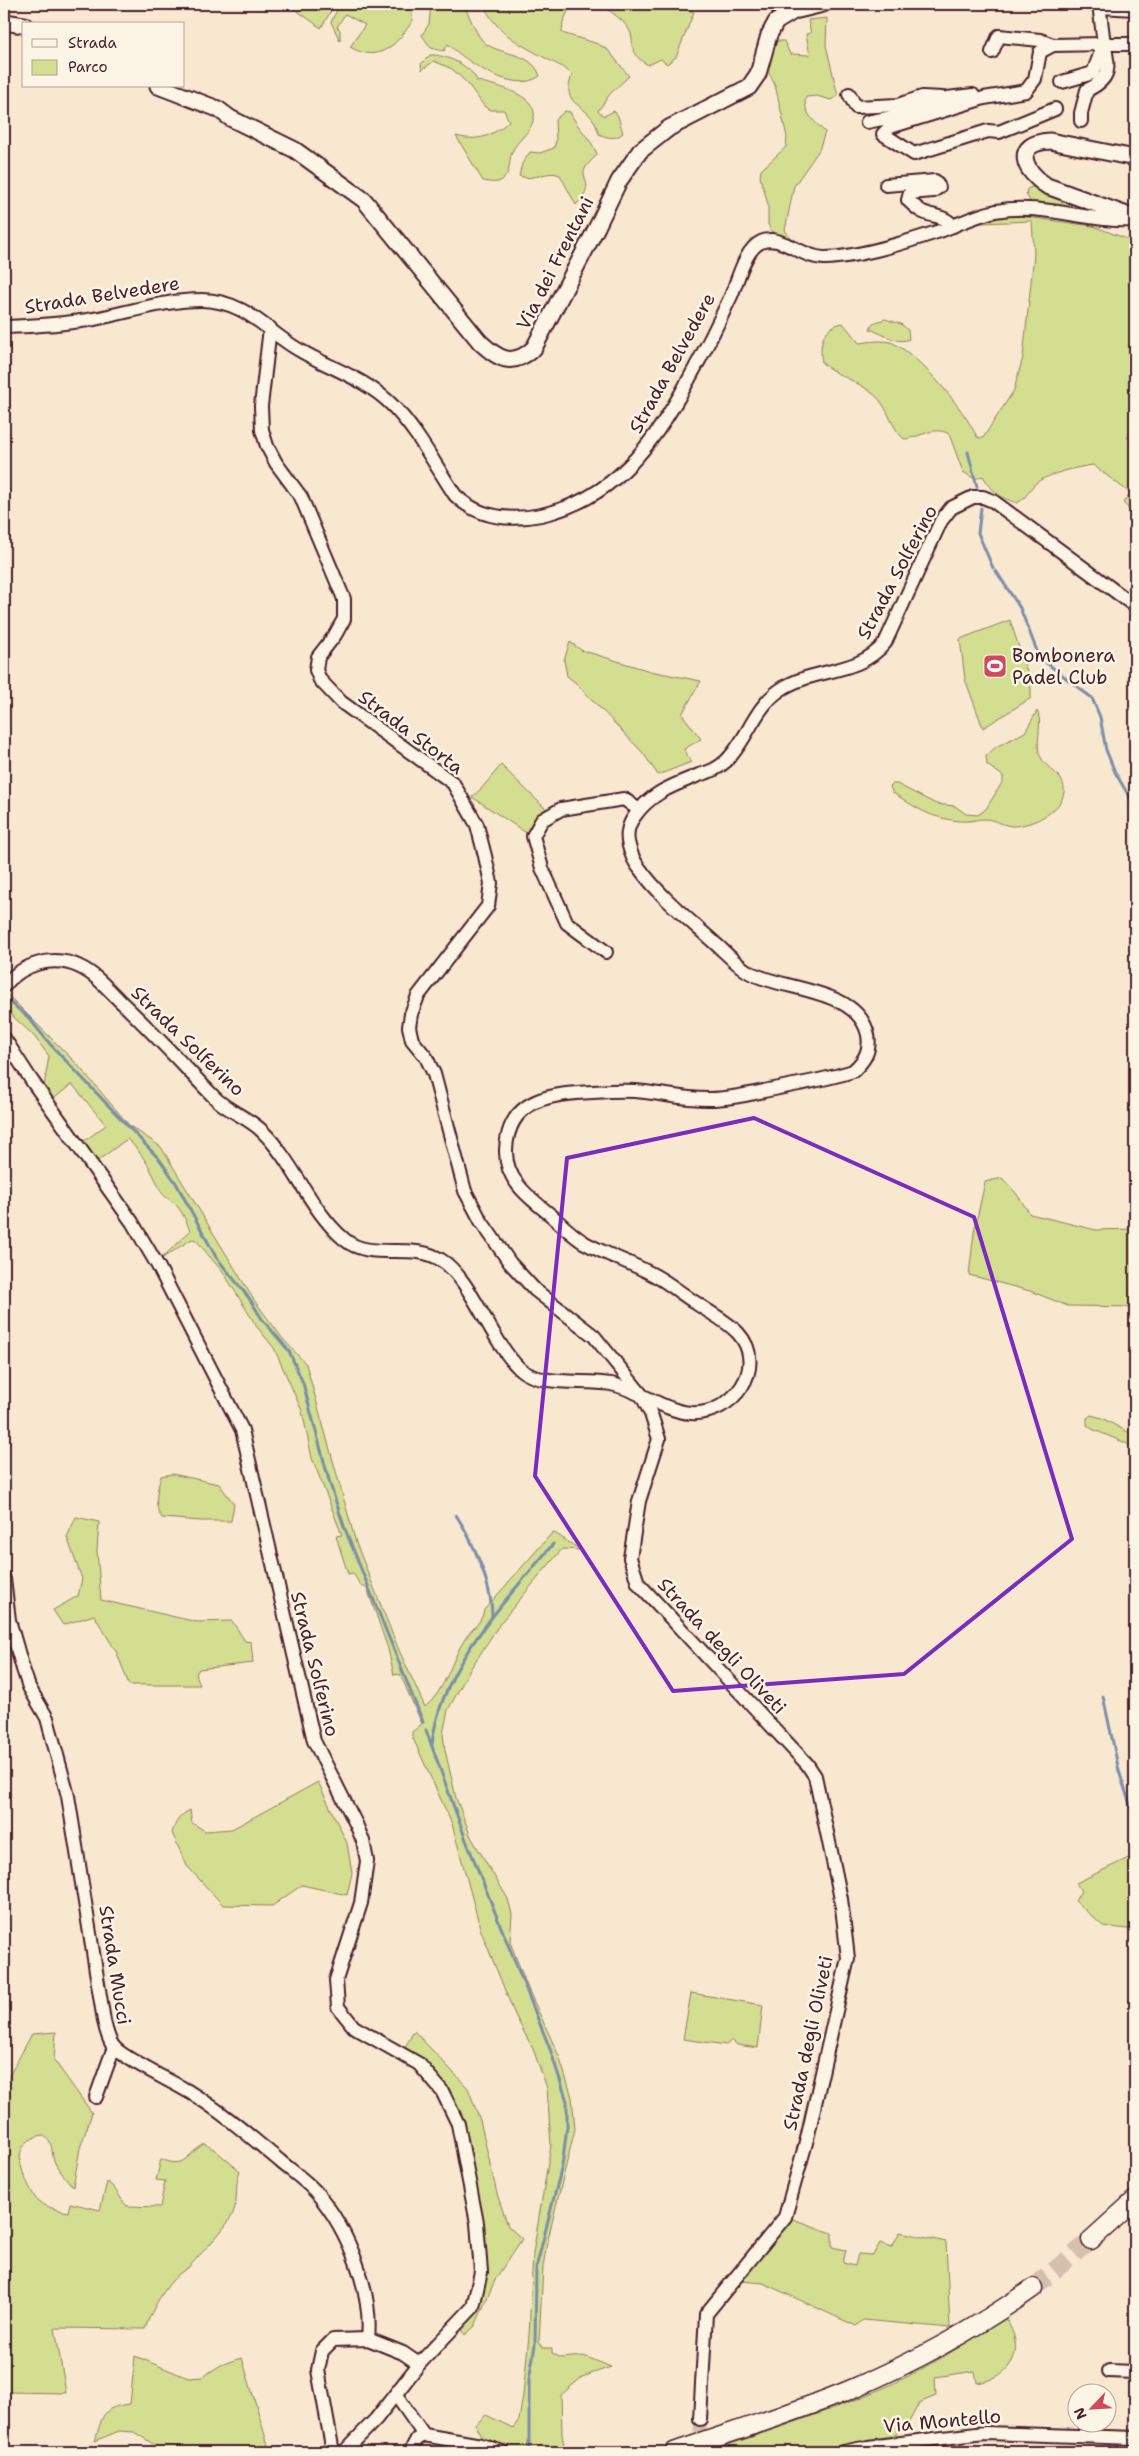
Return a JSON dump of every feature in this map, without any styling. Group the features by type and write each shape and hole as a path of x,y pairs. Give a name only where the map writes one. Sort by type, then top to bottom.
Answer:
{"highway":[{"path":"1091,2240 1130,2205"},
{"path":"674,2452 868,2382 964,2334 1033,2288"}],"main road":[{"name":"Via dei Frentani","path":"163,88 218,109 230,118 295,150 364,200 480,342 495,356 509,360 522,356 534,348 598,227 619,181 640,151 670,128 749,87 758,74 769,35 776,22 789,13 823,4"},
{"path":"4,22 22,25"},
{"path":"1135,158 1050,141 1038,142 1031,146 1026,152 1025,160 1028,171 1046,186 1135,219"}],"street":[{"path":"773,4 789,13"},
{"path":"1081,121 1081,113 1087,90 1099,84 1105,78 1108,62 1100,5 1135,9"},
{"path":"992,52 999,36 1040,40 1053,45 1135,44"},
{"path":"1062,82 1094,73 1104,44"},
{"path":"1053,45 1040,52 1035,79 1026,91 984,98 890,128 883,134 914,154 988,131 999,132 1055,109"},
{"path":"849,94 856,107 898,105 922,97 947,98 978,94 984,98"},
{"path":"867,122 903,115 947,98"},
{"path":"886,184 935,181 939,187 934,191 910,193 908,200 922,212 937,216 950,222 953,226"},
{"name":"Strada Belvedere","path":"4,327 94,319 176,300 205,300 242,310 270,328 298,350 366,383 384,397 402,416 455,495 464,503 489,515 526,517 563,509 599,492 617,479 646,448 678,399 716,327 749,254 758,243 773,239 799,252 823,258 896,245 996,211 1021,209 1099,220 1135,219"},
{"name":"Strada Storta","path":"270,328 261,406 262,430 266,446 301,497 344,599 344,619 335,635 318,657 316,670 320,680 340,702 453,783 476,825 491,883 488,906 418,996 411,1014 409,1027 412,1040 426,1057 434,1074 465,1191 481,1221 510,1262 535,1290 594,1336 640,1394"},
{"name":"Strada Solferino","path":"4,986 17,973 34,964 59,961 83,968 175,1054 218,1102 261,1129 347,1243 367,1250 416,1251 441,1260 458,1275 495,1336 521,1369 531,1376 548,1381 584,1380 615,1385 690,1413 710,1411 729,1402 742,1388 749,1370 748,1349 740,1335 729,1325 654,1275 581,1241 521,1190 509,1171 506,1156 509,1132 516,1119 530,1104 552,1094 630,1090 711,1099 829,1078 853,1071 863,1062 869,1043 866,1029 852,1011 826,995 746,970 648,879 639,868 628,844 630,822 639,810 664,788 715,769 726,761 762,707 780,690 799,680 852,667 878,652 885,643 941,521 960,502 972,497 983,497 993,501 1135,606"},
{"path":"606,952 567,922 542,868 533,836 542,820 562,809 624,798 639,810"},
{"name":"Strada Solferino","path":"4,1038 32,1081 132,1222 158,1266 242,1430 314,1741 364,1841 367,1861 361,1903 336,1980 338,2007 354,2027 419,2064 442,2091 458,2124 475,2214 481,2272 473,2307 418,2364 396,2395 344,2452"},
{"name":"Strada degli Oliveti","path":"640,1394 651,1414 659,1439 639,1501 630,1558 638,1584 807,1764 815,1776 841,1899 848,1958 807,2138 785,2217 706,2314 700,2419"},
{"name":"Strada Mucci","path":"4,1579 9,1620 25,1675 29,1687 47,1718 68,1796 104,2021 109,2039 114,2048 214,2108 315,2191 342,2230 358,2270 369,2310 368,2339"},
{"path":"96,2097 114,2048"},
{"path":"329,2450 318,2370 322,2351 333,2340 368,2339 403,2353 418,2364"},
{"path":"1109,2371 1135,2372"},
{"path":"396,2395 424,2435"},
{"name":"Via Montello","path":"843,2452 868,2446 985,2433 1135,2438"},
{"path":"410,2452 417,2439 424,2435 481,2445 504,2452"}],"highlighted area":[{"path":"754,1118 974,1217 1072,1539 904,1674 673,1691 535,1476 567,1158"}],"green space":[{"path":"288,4 335,4 321,28"},
{"path":"340,4 404,4 411,12 413,20 394,44 386,49 378,53 360,52 350,47 365,25 345,14 337,27 340,30 340,41 331,22"},
{"path":"431,4 463,4 482,41 493,48 524,58 536,68 540,76 529,81 517,82 504,79 479,67 448,44 444,51 431,48 422,35 429,24"},
{"path":"483,4 571,5 563,22 562,33 598,44 608,50 629,76 610,94 598,111 604,116 614,111 618,116 623,133 611,138 599,134 592,118 570,96 569,84 572,75 564,68 511,38 496,24"},
{"path":"600,4 672,4 694,12 676,57 667,64 661,59 648,65 636,55 631,33 625,24"},
{"path":"827,18 826,45 838,96 831,100 817,96 806,97 805,102 808,112 825,132 819,150 794,186 785,230 793,242 771,231 768,224 768,204 760,177 761,170 786,147 787,137 775,85 765,65 772,41 784,41 790,54 810,55 806,34 811,33 808,20"},
{"path":"430,55 436,55 457,62 470,70 477,81 507,89 526,99 532,106 534,114 532,124 514,148 507,174 502,180 495,182 483,181 456,136 478,138 497,131 509,121 504,110 491,110 485,107 467,83 452,69 434,61 422,70 421,64"},
{"path":"565,111 570,112 597,154 584,171 586,191 576,205 560,175 550,173 530,178 519,176 522,164 530,152 540,153 554,148 556,141 555,120"},
{"path":"1038,187 1112,219 1032,205 1026,194 1027,189"},
{"path":"1002,216 1019,216 1093,226 1135,242 1135,428 1127,437 1135,445 1135,484 1133,485 1135,487 1135,514 1123,503 1130,493 1093,465 1063,471 1041,480 1017,503 1006,499 993,490 983,476 975,479 963,472 949,434 932,431 904,439 875,395 822,363 821,349 826,332 830,328 843,323 859,343 880,341 893,343 916,360 941,385 971,425 977,437 983,438 1014,390 1023,357 1034,254 1032,221 980,223"},
{"path":"885,319 901,324 908,330 909,339 895,340 870,329 873,323"},
{"name":"Bombonera Padel Club","path":"1010,620 1031,684 1031,698 983,728 965,679 960,639"},
{"path":"570,642 581,650 650,671 701,681 682,714 701,739 684,749 691,762 658,775 643,753 567,676 564,660"},
{"path":"1037,711 1039,715 1038,742 1041,758 1062,780 1064,792 1058,806 1036,821 1013,826 988,819 952,820 935,816 913,806 892,792 890,786 897,784 936,804 955,806 966,814 978,815 986,809 1003,781 1003,776 987,765 986,756 996,747 1025,732"},
{"path":"501,765 548,811 528,834 472,797"},
{"path":"8,995 76,1063 130,1126 161,1147 254,1300 283,1339 306,1364 356,1543 398,1648 425,1707 443,1684 460,1647 479,1622 484,1610 553,1532 581,1550 562,1549 501,1622 469,1671 448,1710 443,1734 456,1798 471,1837 508,1899 512,1914 510,1942 529,1991 559,2056 572,2097 575,2129 547,2243 543,2267 539,2342 544,2348 552,2348 552,2353 561,2358 584,2356 611,2367 582,2377 561,2395 562,2434 565,2452 508,2452 487,2444 475,2425 486,2415 513,2428 519,2420 529,2335 533,2253 551,2145 547,2088 533,2049 515,2015 481,1931 452,1824 412,1736 412,1732 422,1724 400,1674 394,1675 388,1649 367,1588 361,1586 353,1573 348,1574 336,1536 342,1535 312,1458 302,1411 274,1348 257,1327 225,1275 196,1240 192,1239 161,1259 190,1231 182,1213 162,1193 143,1157 127,1139 96,1162 83,1142 106,1125 72,1084 52,1100 44,1086 49,1056 33,1035 5,1009 4,1002"},
{"path":"1002,1178 1016,1193 1030,1214 1096,1230 1135,1229 1135,1307 1068,1306 1030,1291 969,1275 974,1232 985,1182"},
{"path":"1091,1415 1102,1418 1135,1436 1135,1447 1092,1429 1087,1425 1087,1418"},
{"path":"172,1474 219,1484 234,1504 231,1521 162,1518 157,1508 158,1487 161,1476"},
{"path":"76,1517 99,1522 97,1551 101,1600 197,1622 232,1621 245,1641 251,1642 253,1663 199,1669 196,1674 200,1685 129,1685 117,1653 94,1615 63,1625 53,1610 78,1596 82,1579 67,1537"},
{"path":"318,1782 347,1843 352,1873 347,1895 302,1885 272,1906 223,1905 187,1866 172,1833 178,1819 186,1812 190,1810 192,1823 205,1831 232,1829"},
{"path":"1135,1855 1135,1930 1103,1926 1075,1901 1081,1891 1076,1883"},
{"path":"691,1993 763,2005 758,2048 737,2045 732,2040 726,2045 683,2039"},
{"path":"414,2031 468,2088 480,2120 497,2194 508,2226 522,2239 496,2278 475,2326 465,2335 459,2323 482,2272 462,2127 454,2099 438,2075 405,2047"},
{"path":"56,2032 54,2060 92,2113 80,2148 73,2187 55,2163 51,2144 46,2138 42,2135 33,2138 22,2148 20,2162 22,2169 38,2201 49,2207 68,2212 70,2203 100,2210 107,2182 127,2206 160,2207 165,2181 156,2180 161,2159 176,2163 186,2159 205,2144 240,2171 237,2182 236,2202 230,2219 219,2233 162,2294 145,2329 55,2328 66,2393 4,2392 4,2085 32,2034"},
{"path":"787,2217 832,2233 832,2247 846,2250 843,2263 855,2266 858,2254 873,2255 880,2243 892,2247 900,2232 946,2242 950,2328 863,2320 856,2326 763,2283 741,2281"},
{"path":"1005,2318 1012,2329 1015,2340 1013,2360 1007,2368 1000,2375 977,2383 975,2371 935,2377 936,2396 919,2403 909,2422 892,2438 823,2452 707,2452 815,2415 895,2383 928,2366"},
{"path":"135,2356 188,2378 202,2377 221,2365 242,2358 270,2452 166,2452 134,2432 119,2431 95,2441 102,2419 108,2410 120,2405 130,2404"},
{"path":"956,2445 956,2452 877,2452 900,2448"}],"waterway":[{"path":"968,452 977,487"},
{"path":"981,508 978,533 993,568"},
{"path":"996,571 1020,608 1037,651 1044,661 1092,698 1100,717 1106,750 1115,772 1135,807"},
{"path":"5,998 28,1017 50,1044 160,1160 176,1183 216,1257 249,1298 262,1319 289,1351 303,1383 330,1484 345,1529 423,1722"},
{"path":"456,1515 469,1537 485,1577 492,1616"},
{"path":"432,1744 438,1715 448,1688 462,1661 496,1612 553,1544"},
{"path":"1103,1696 1119,1771 1135,1820"},
{"path":"426,1730 466,1840 550,2049 567,2101 567,2127 562,2166 536,2268 535,2345 529,2380 529,2452"}],"tunnel":[{"path":"1033,2288 1091,2240"},
{"path":"699,2450 700,2419"}],"place":[{"name":"Bombonera Padel Club","path":"995,666"}]}
